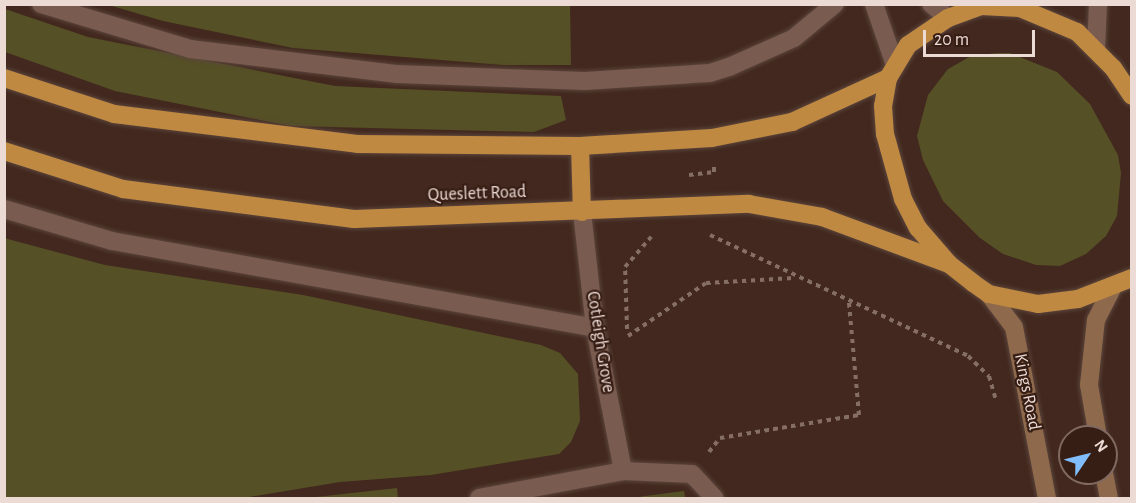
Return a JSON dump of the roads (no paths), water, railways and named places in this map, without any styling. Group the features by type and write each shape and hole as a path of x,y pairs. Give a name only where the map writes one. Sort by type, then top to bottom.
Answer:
{"highway":[{"path":"1130,280 1112,289 1078,299 1038,304 989,294 949,264 918,228 893,168 883,106 891,72 908,45 948,18 981,6 1022,6 1077,32 1127,80 1131,96"},
{"path":"4,78 114,114 345,142 580,146 712,138 792,122 891,72"},
{"path":"580,146 582,212"},
{"name":"Queslett Road","path":"4,151 123,189 354,219 749,204 822,217 949,264"}],"main road":[{"path":"1096,425 1089,385 1096,320 1112,289"},
{"name":"Kings Road","path":"989,294 1014,327 1047,498"}],"street":[{"path":"41,4 190,49 397,74 585,81 710,73 794,38 835,4"},
{"path":"874,4 891,72"},
{"path":"931,4 948,18"},
{"path":"1096,50 1098,4"},
{"path":"4,209 112,241 595,327"},
{"name":"Cotleigh Grove","path":"582,212 595,327 622,471"},
{"path":"479,498 622,471 692,474 714,498"}]}
